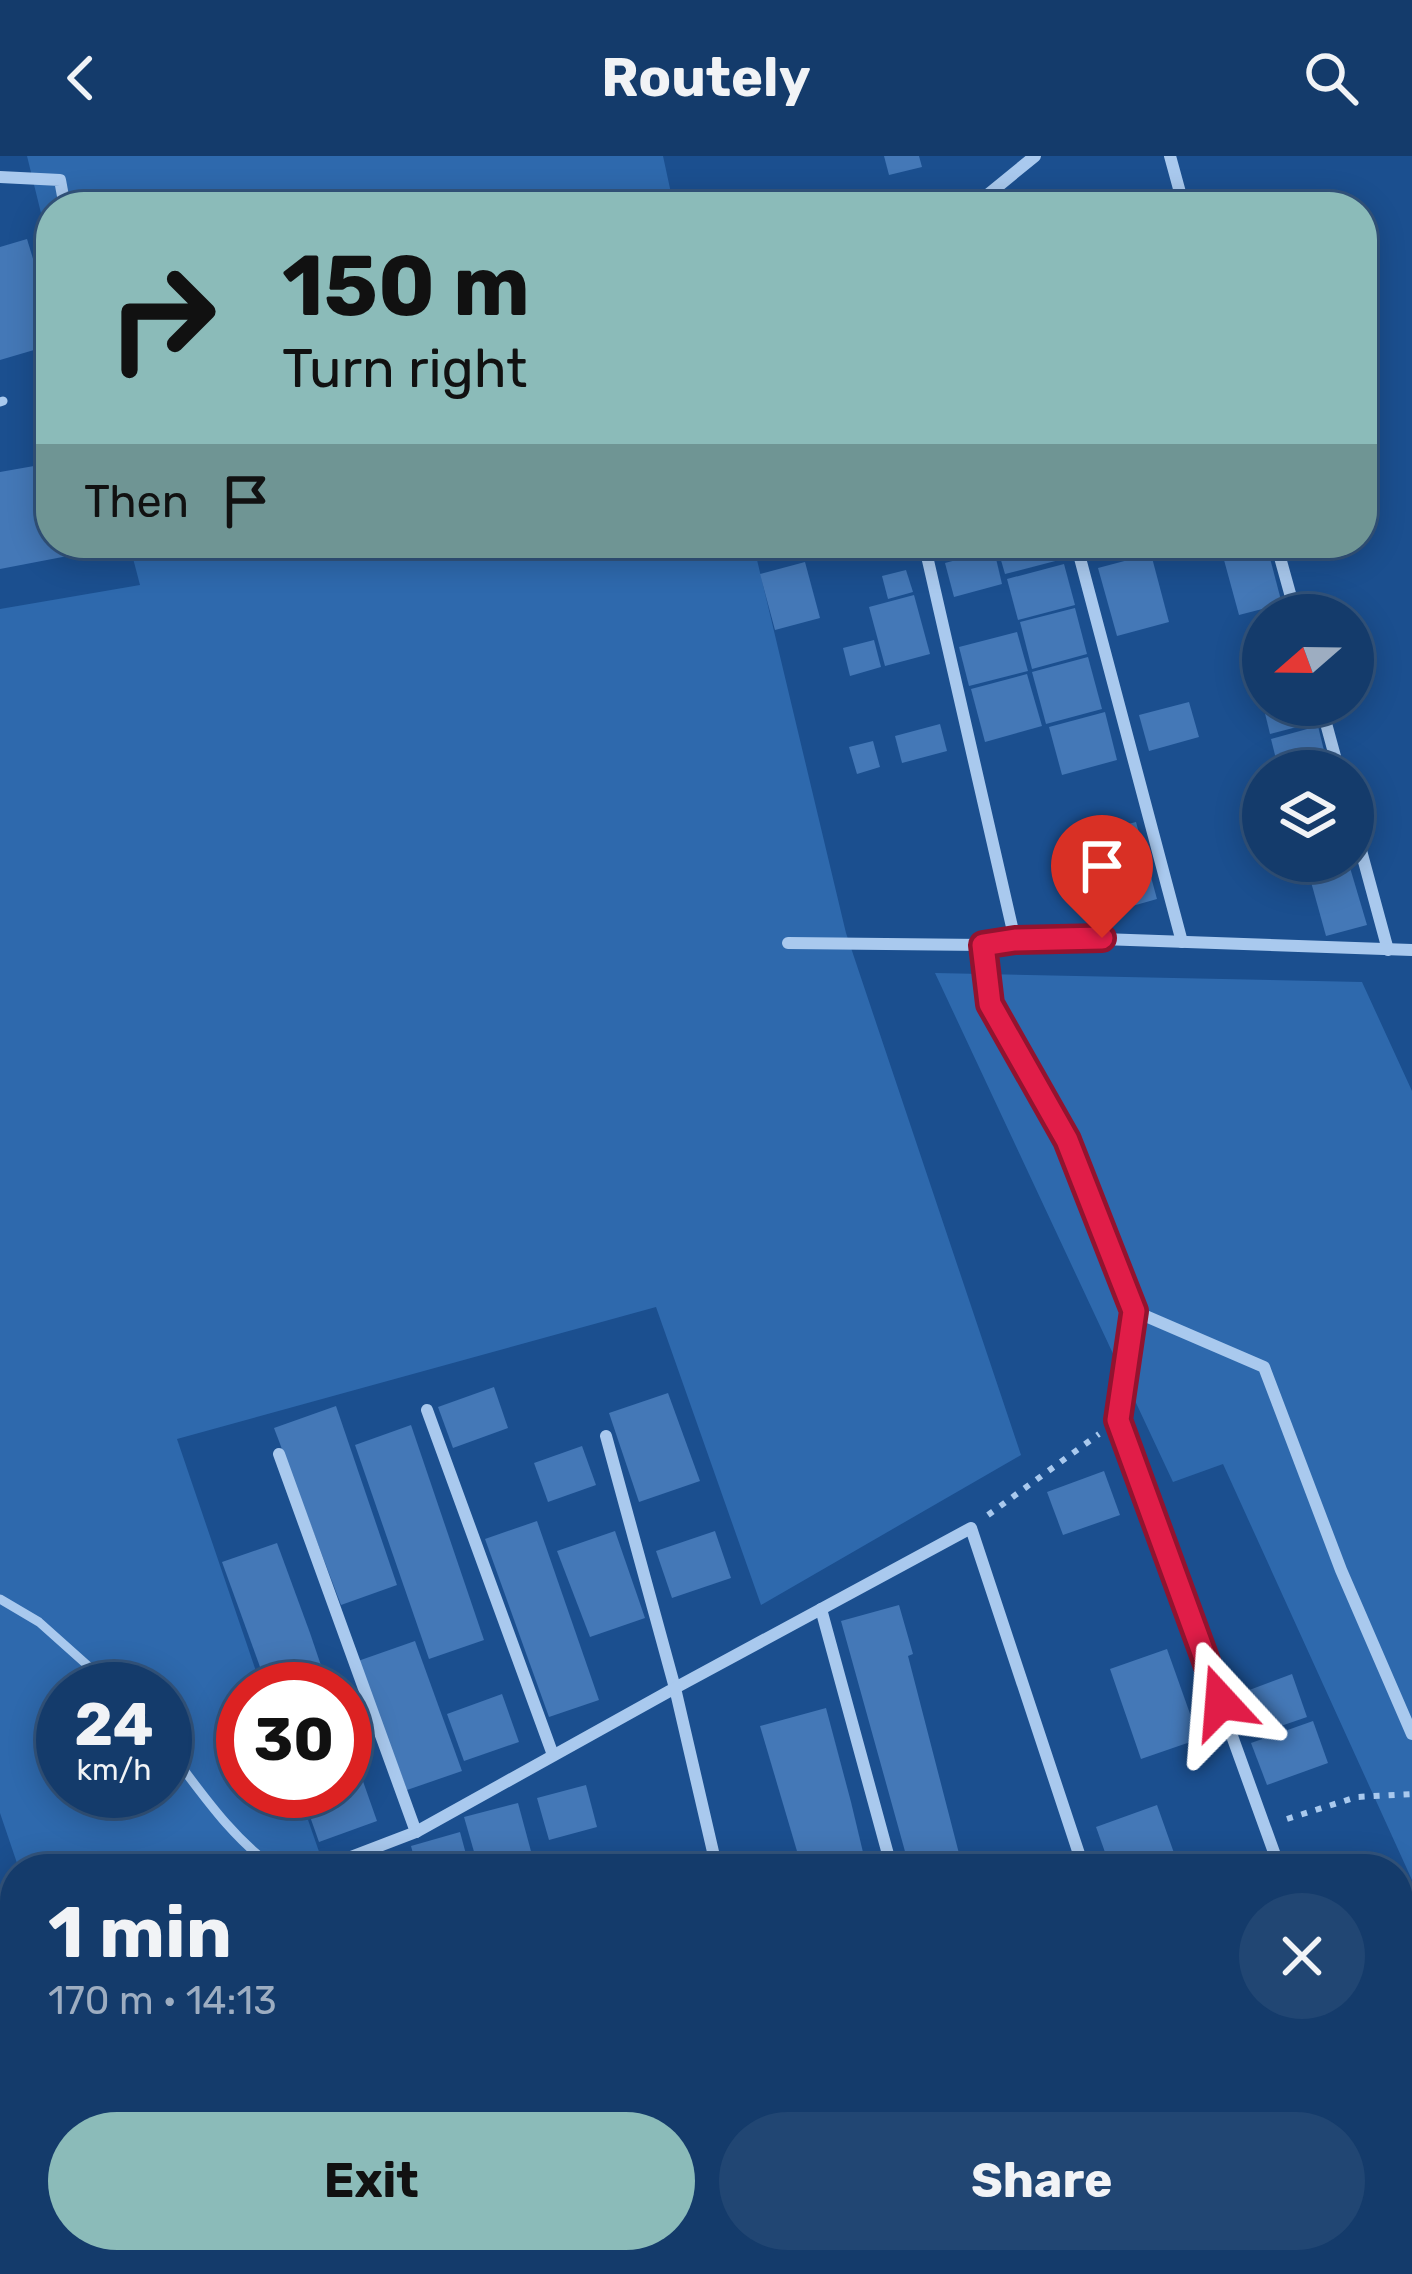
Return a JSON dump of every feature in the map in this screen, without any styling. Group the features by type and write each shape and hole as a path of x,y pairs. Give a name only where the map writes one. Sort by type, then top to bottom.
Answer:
{"street":[{"path":"997,192 1035,156"},
{"path":"1170,156 1180,192"},
{"path":"0,176 59,181 62,192"},
{"path":"927,558 1015,940"},
{"path":"1080,558 1182,942"},
{"path":"1280,558 1290,594"},
{"path":"1370,882 1388,950"},
{"path":"788,944 983,945 1015,940 1412,950"},
{"path":"983,945 990,1004 1067,1140 1134,1311 1118,1420 1274,1854"},
{"path":"1134,1311 1264,1366 1341,1570 1412,1734"},
{"path":"428,1410 553,1755"},
{"path":"606,1436 675,1688 714,1854"},
{"path":"279,1454 416,1832"},
{"path":"359,1854 416,1832 971,1528 1079,1854"},
{"path":"821,1609 888,1854"}],"lane":[{"path":"0,1599 39,1622 84,1662"},
{"path":"192,1780 255,1854"}],"path":[{"path":"971,1528 1118,1420"},
{"path":"1264,1826 1358,1797 1412,1794"}],"shaded area":[{"path":"27,156 663,156 671,192 36,192"},
{"path":"133,558 757,558 846,933 1021,1455 761,1605 656,1307 177,1439 253,1662 216,1662 216,1818 307,1818 320,1854 14,1854 0,1813 0,609 140,585"},
{"path":"935,973 1362,982 1412,1091 1412,1854 1400,1854 1223,1464 1173,1482"}],"building":[{"path":"884,156 919,156 922,167 889,175"},
{"path":"27,239 36,269 36,349 0,360 0,247"},
{"path":"36,466 36,558 57,558 0,569 0,472"},
{"path":"996,558 1002,584 954,597 945,563"},
{"path":"1000,558 1063,558 1063,559 1005,574"},
{"path":"1152,558 1169,622 1117,636 1098,568"},
{"path":"1223,558 1270,558 1279,594 1242,594 1242,614"},
{"path":"805,562 820,618 775,630 760,574"},
{"path":"1064,564 1075,605 1018,620 1007,579"},
{"path":"906,570 913,592 888,599 882,576"},
{"path":"914,595 930,654 885,666 869,607"},
{"path":"1075,608 1087,654 1032,669 1020,622"},
{"path":"1017,632 1028,671 969,686 959,647"},
{"path":"874,640 881,667 850,676 843,648"},
{"path":"1088,657 1102,709 1046,724 1032,672"},
{"path":"1027,674 1042,726 985,742 971,689"},
{"path":"1189,702 1199,737 1149,751 1139,715"},
{"path":"1105,712 1117,760 1062,775 1049,727"},
{"path":"940,724 947,751 902,763 895,736"},
{"path":"1268,726 1301,726 1270,734"},
{"path":"1318,726 1324,750 1274,750 1271,739"},
{"path":"873,741 880,767 857,774 849,747"},
{"path":"1136,822 1157,899 1097,916 1076,837"},
{"path":"1311,882 1354,882 1367,925 1326,936"},
{"path":"494,1387 508,1428 453,1448 438,1407"},
{"path":"668,1393 700,1481 639,1502 609,1413"},
{"path":"336,1406 397,1585 341,1605 274,1428"},
{"path":"411,1425 484,1640 429,1659 355,1445"},
{"path":"582,1446 596,1485 548,1502 534,1463"},
{"path":"1104,1471 1120,1515 1063,1535 1047,1492"},
{"path":"537,1521 599,1700 549,1717 485,1539"},
{"path":"615,1531 645,1618 590,1637 557,1551"},
{"path":"715,1531 731,1578 672,1598 656,1551"},
{"path":"277,1543 319,1662 258,1662 222,1562"},
{"path":"899,1605 959,1854 906,1854 841,1621"},
{"path":"415,1641 462,1771 407,1790 372,1698 372,1662 358,1661"},
{"path":"1167,1649 1199,1739 1141,1759 1110,1669"},
{"path":"1292,1674 1307,1717 1252,1736 1236,1695"},
{"path":"502,1694 519,1742 464,1761 447,1714"},
{"path":"826,1708 863,1854 798,1854 760,1726"},
{"path":"1313,1721 1328,1763 1267,1785 1251,1743"},
{"path":"586,1785 597,1827 549,1840 537,1798"},
{"path":"518,1803 532,1854 475,1854 464,1817"},
{"path":"1157,1805 1174,1853 1106,1854 1096,1827"},
{"path":"372,1807 377,1821 319,1842 311,1818 372,1818"},
{"path":"460,1832 466,1854 413,1854 411,1846"}],"route":[{"path":"1102,938 983,945 990,1004 1067,1140 1134,1311 1118,1420 1221,1702"}]}
